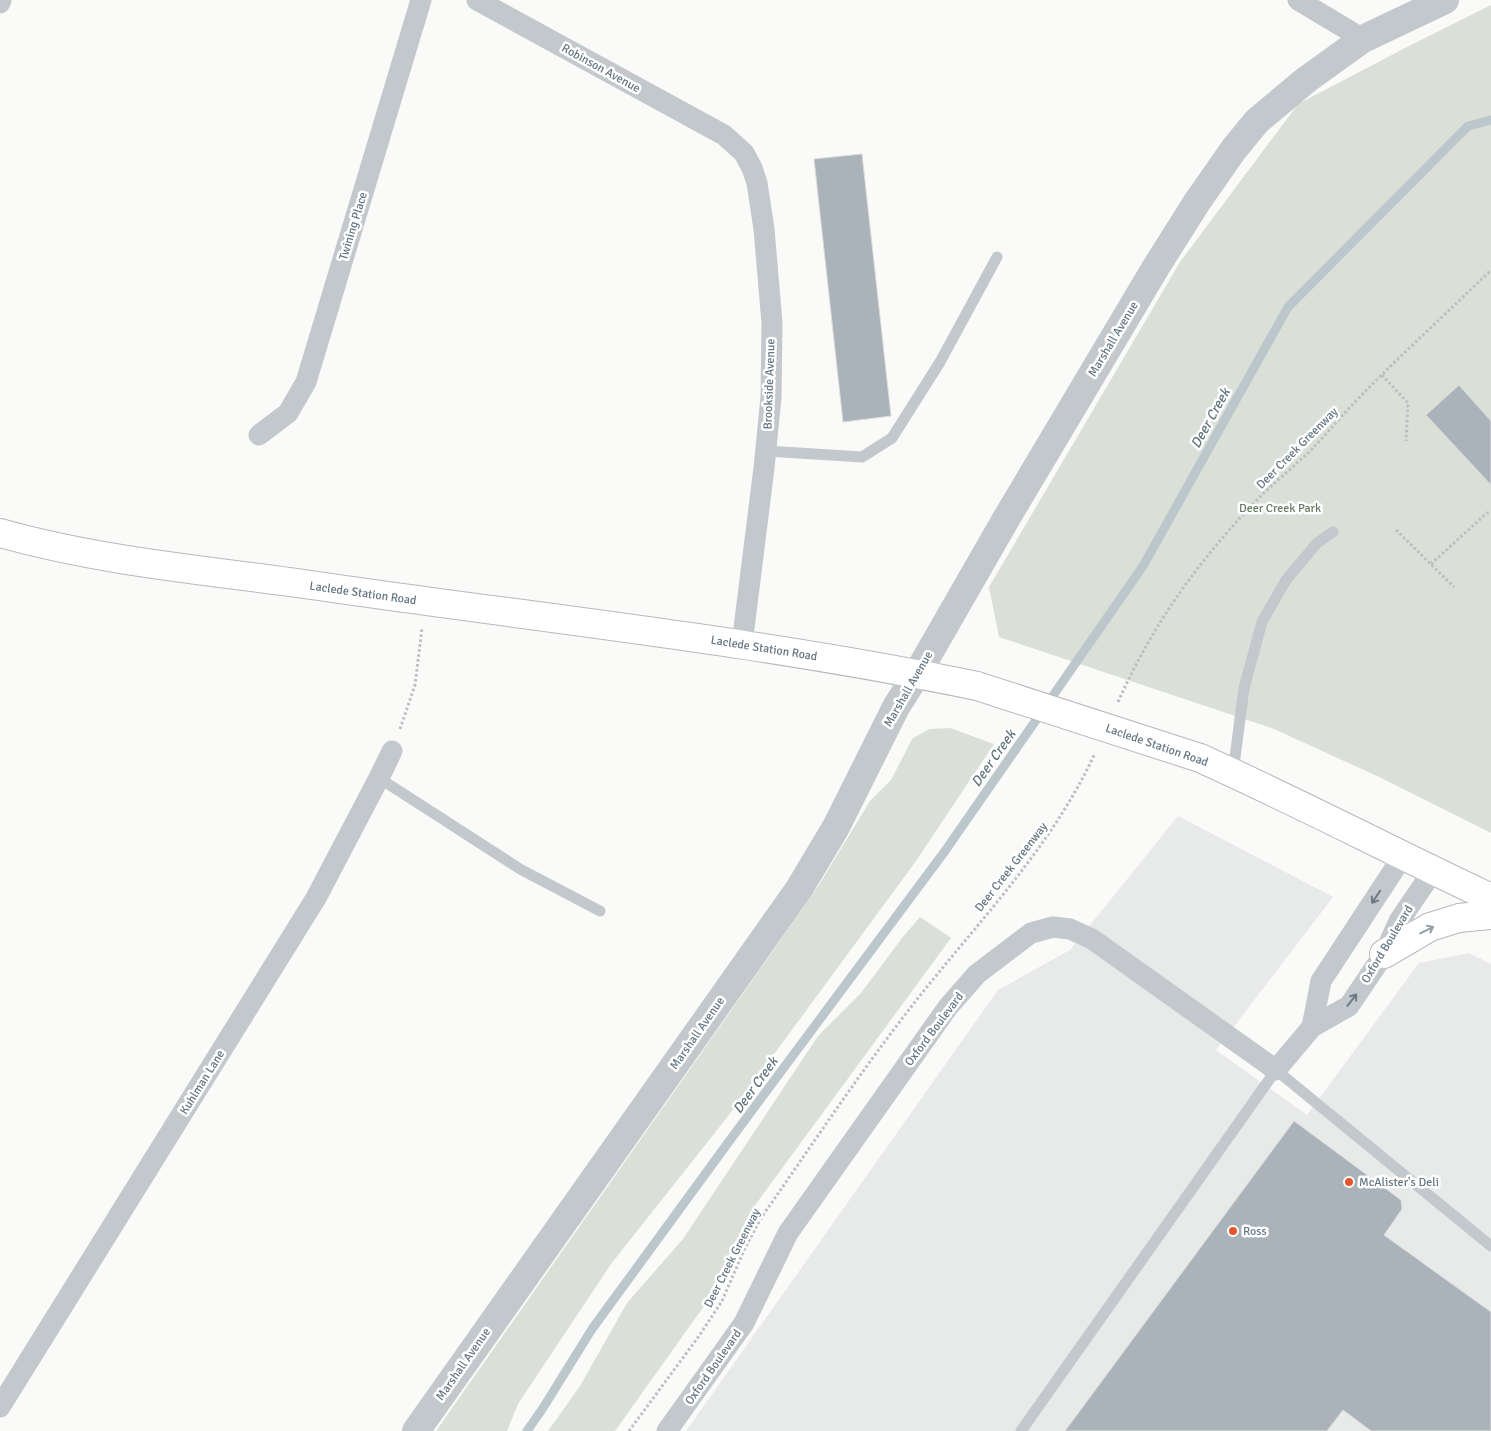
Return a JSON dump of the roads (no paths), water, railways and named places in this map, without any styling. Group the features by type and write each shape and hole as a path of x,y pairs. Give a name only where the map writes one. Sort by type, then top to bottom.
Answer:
{"main road":[{"name":"Laclede Station Road","path":"0,533 113,557 426,602 742,644 978,686 1200,758 1271,790 1491,898"},
{"path":"1384,954 1430,927 1459,918 1491,916"}],"street":[{"name":"Twining Place","path":"259,435 288,413 306,382 421,0"},
{"name":"Robinson Avenue","path":"477,0 724,136"},
{"path":"1298,0 1363,38"},
{"name":"Marshall Avenue","path":"416,1431 799,889 836,827 896,706 917,674 1006,518 1156,267 1197,202 1234,149 1264,115 1306,80 1363,38 1445,0"},
{"name":"Brookside Avenue","path":"724,136 744,153 752,168 757,184 764,230 772,323 771,396 766,450 742,644"},
{"name":"Kuhlman Lane","path":"0,1407 316,898 392,751"},
{"name":"Oxford Boulevard","path":"1312,1027 1321,980 1403,856"},
{"name":"Oxford Boulevard","path":"667,1431 744,1323 788,1233 948,1007 977,974 1031,932 1053,927 1070,930 1092,939 1276,1070 1312,1027 1348,1006 1384,954 1399,921 1433,871"}],"lane":[{"path":"766,450 862,457 892,438 940,362 997,257"},
{"path":"1233,773 1244,688 1262,622 1286,580 1317,543 1333,532"},
{"path":"379,778 520,869 600,911"},
{"path":"1021,1431 1276,1070 1491,1246"}],"waterway":[{"name":"Deer Creek","path":"527,1431 592,1329 945,851 1143,566 1288,307 1468,126 1491,120"}],"place":[{"name":"McAlister's Deli","path":"1349,1182"},
{"name":"Ross","path":"1233,1231"}],"park label":[{"name":"Deer Creek Park","path":"1280,508"}]}
